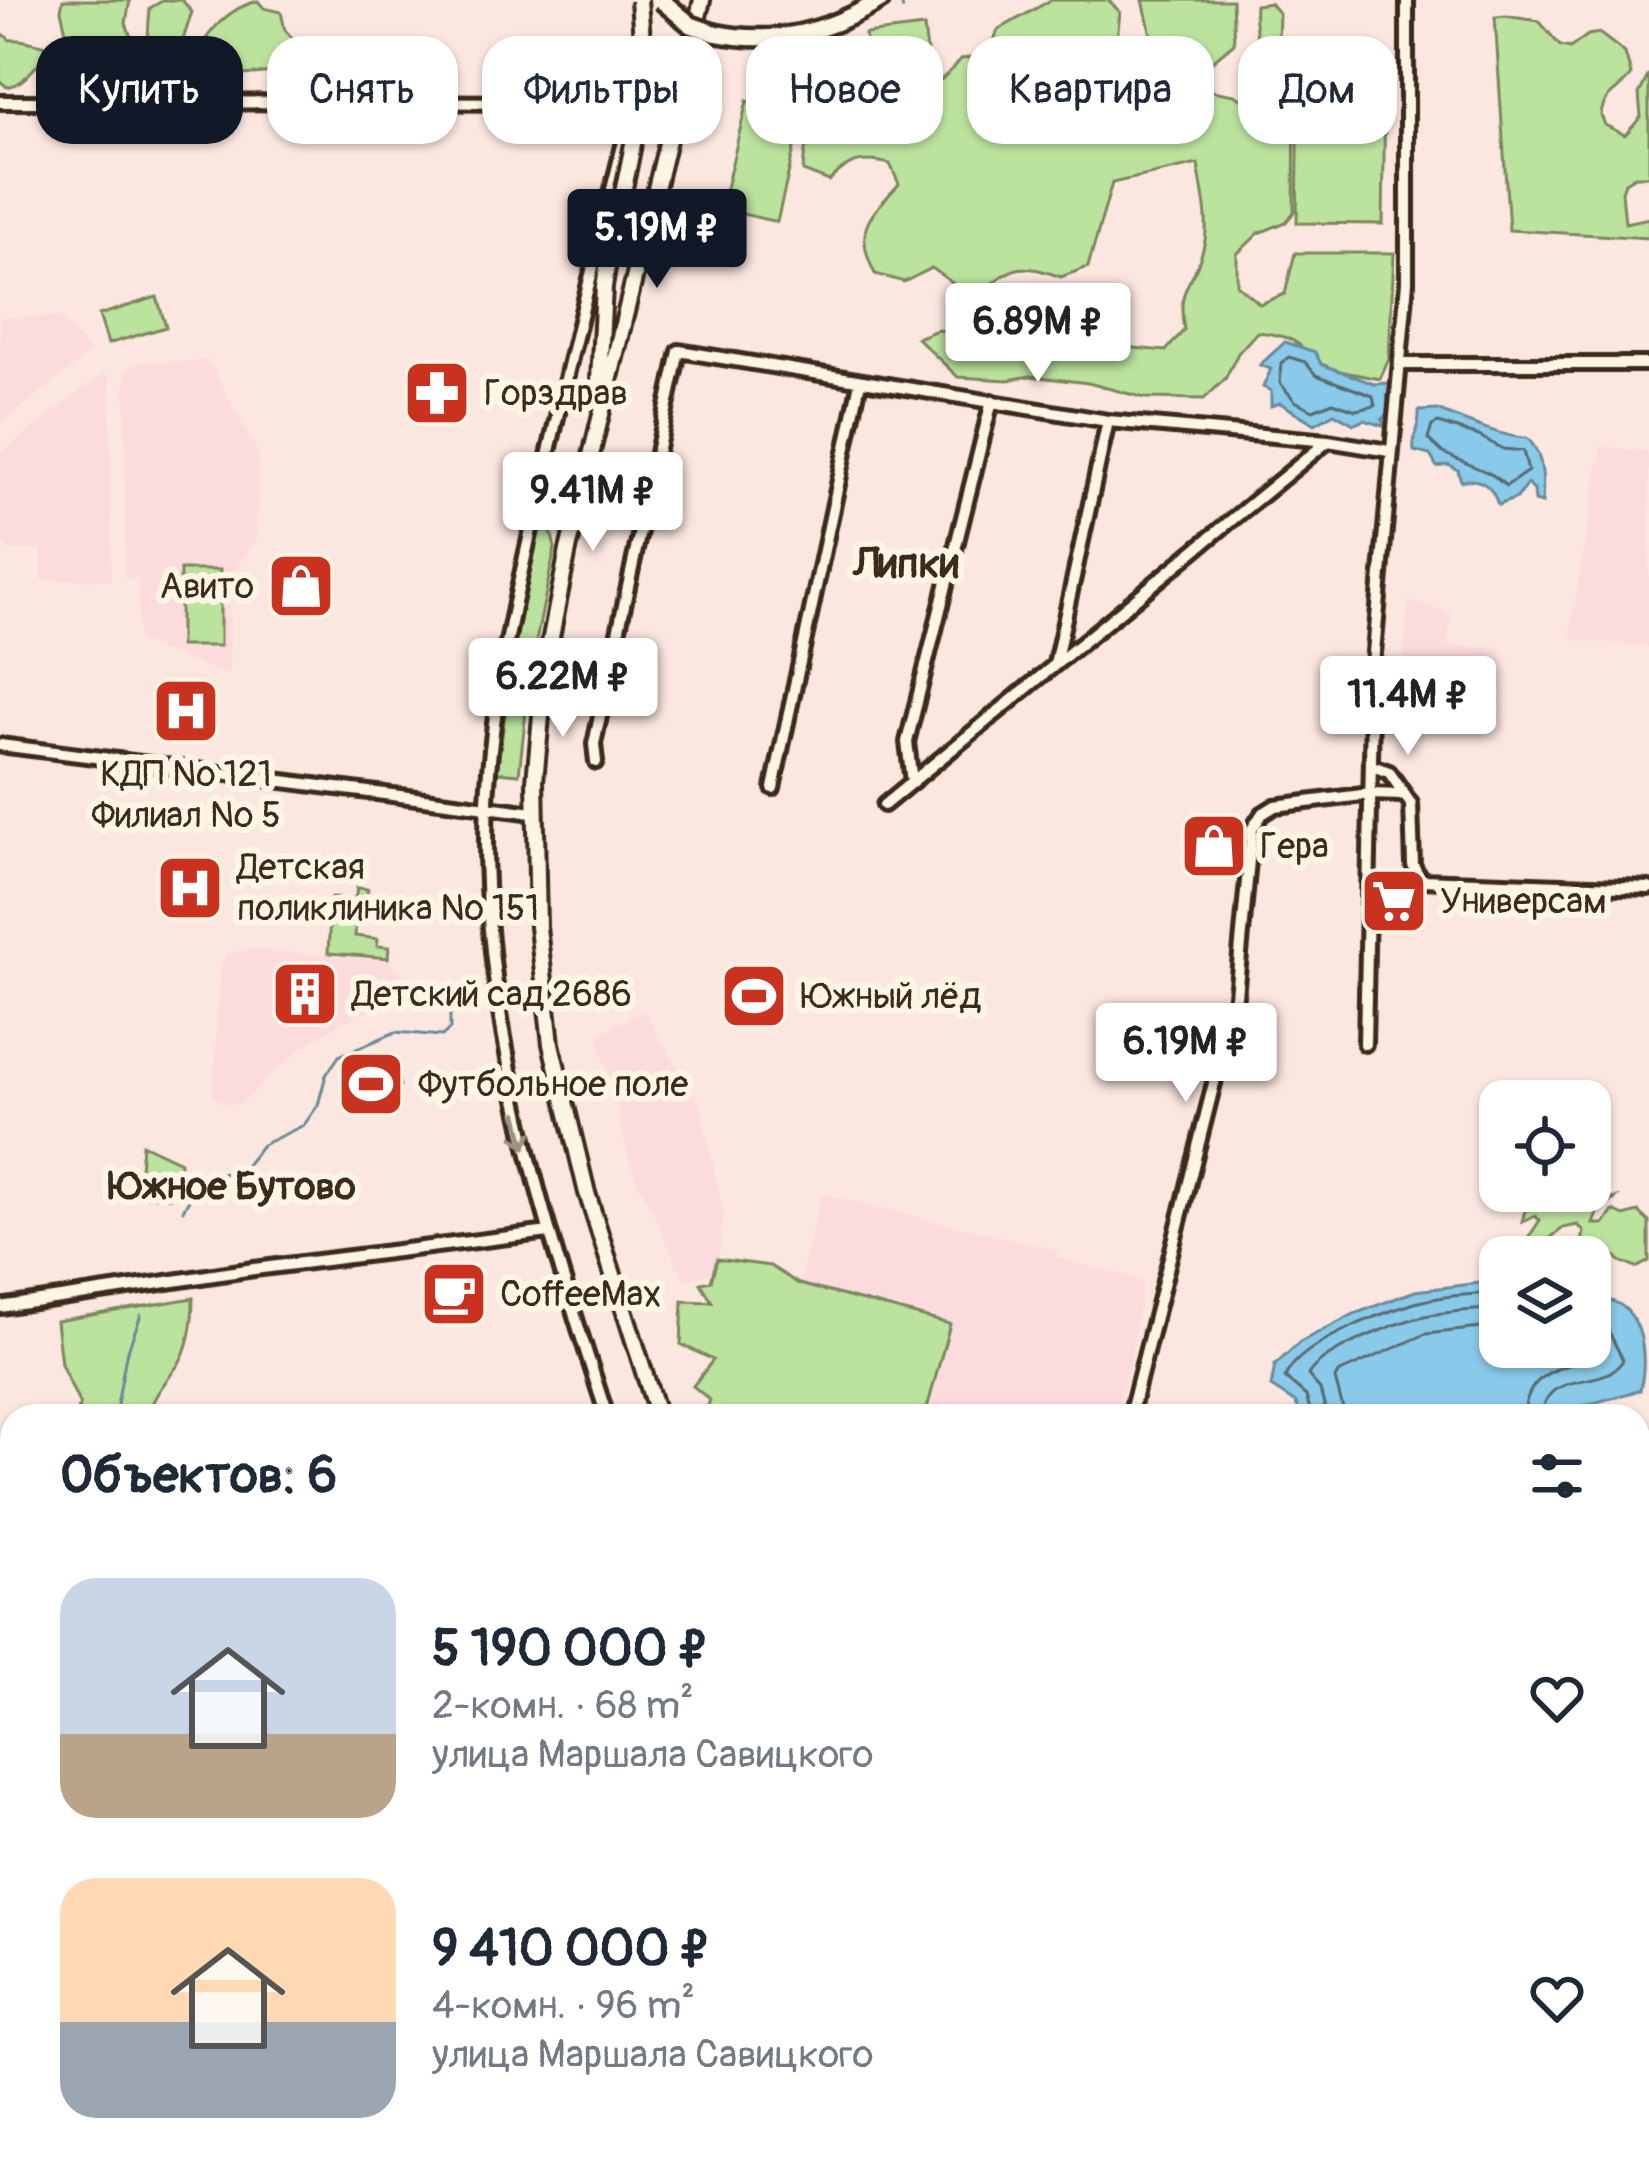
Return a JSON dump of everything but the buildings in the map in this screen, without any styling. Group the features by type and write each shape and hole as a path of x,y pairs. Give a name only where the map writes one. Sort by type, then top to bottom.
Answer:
{"main road":[{"path":"661,0 691,25 736,38 823,30 881,0"}],"street":[{"path":"596,435 604,287 641,111 645,52 639,0"},
{"path":"694,36 702,0"},
{"path":"1365,1044 1373,664 1407,282 1407,0"},
{"path":"0,102 482,102"},
{"path":"603,1404 520,1132 500,1004 488,873 488,807 513,608 623,144"},
{"path":"654,1404 587,1193 560,1090 543,986 535,813 547,663 568,550 668,144"},
{"path":"596,763 594,744 679,351 1108,421 1328,441 1389,452"},
{"path":"1402,364 1649,364"},
{"path":"772,788 860,382"},
{"path":"913,782 907,742 992,401"},
{"path":"1055,664 1108,421"},
{"path":"884,805 1328,441"},
{"path":"0,746 535,813"},
{"path":"1372,766 1389,772 1413,810 1414,872 1429,884 1649,888"},
{"path":"1133,1404 1236,995 1252,829 1275,806 1370,794 1402,795"},
{"path":"0,1307 322,1259 549,1232"}],"shaded area":[{"path":"0,317 60,317 91,353 0,424"},
{"path":"209,361 258,453 257,540 230,576 229,676 138,641 138,579 125,579 125,372 138,363"},
{"path":"104,372 111,381 111,580 41,580 41,550 8,550 0,542 0,454"},
{"path":"1601,446 1649,452 1649,647 1569,639"},
{"path":"1409,601 1451,613 1448,646 1500,647 1505,730 1396,729"},
{"path":"248,949 389,961 407,982 406,992 335,1026 302,1048 240,1104 222,1104 213,1094 220,965 226,954"},
{"path":"643,1010 701,1106 724,1217 716,1272 685,1280 631,1167 598,1035"},
{"path":"821,1194 1057,1250 1057,1258 1143,1280 1118,1404 928,1404 950,1324 799,1284"}],"green space":[{"path":"63,0 130,0 126,23 131,36 67,36"},
{"path":"164,0 182,0 192,12 184,36 148,36 150,8"},
{"path":"1051,0 1108,0 1120,12 1117,36 996,36 998,30"},
{"path":"1143,0 1232,0 1234,43 1214,60 1214,36 1151,36"},
{"path":"258,1 264,8 281,12 291,36 267,36 267,73 243,75 243,36 208,36 229,14"},
{"path":"1270,3 1279,14 1278,36 1257,36 1255,5"},
{"path":"1495,17 1539,21 1560,46 1570,48 1599,33 1625,53 1631,74 1606,101 1601,115 1605,125 1625,135 1641,117 1639,94 1649,74 1649,176 1635,176 1625,182 1622,192 1625,223 1649,218 1649,238 1509,230"},
{"path":"924,27 925,36 865,36"},
{"path":"0,31 10,40 36,43 36,66 7,87 0,81"},
{"path":"967,58 967,144 1214,144 1214,91 1238,97 1238,144 1295,144 1294,212 1286,222 1259,233 1237,254 1237,285 1260,304 1285,294 1295,253 1394,253 1389,359 1380,379 1314,366 1292,340 1257,332 1238,353 1225,379 1204,399 1145,398 1088,383 1030,376 1008,380 958,377 917,338 937,330 1166,351 1184,330 1184,294 1199,262 1206,228 1198,164 1112,183 1088,267 1061,277 1020,268 985,290 955,285 932,268 904,282 875,274 865,235 872,216 899,184 890,164 856,162 829,181 803,171 807,144 943,144 943,78"},
{"path":"746,105 746,144 795,144 777,222 721,209"},
{"path":"1298,144 1384,144 1383,224 1297,223"},
{"path":"157,297 166,327 108,344 99,315"},
{"path":"547,489 556,501 551,531 555,548 531,666 519,774 497,772 522,593"},
{"path":"180,570 220,570 220,646 180,646"},
{"path":"357,888 368,889 357,905 355,936 378,939 377,946 389,947 388,958 328,953 331,898 355,899"},
{"name":"Футбольное поле","path":"383,1058 396,1069 400,1086 360,1110 352,1108 341,1088 343,1081"},
{"path":"142,1144 180,1162 179,1182 170,1197 138,1195"},
{"path":"1613,1211 1624,1216 1638,1212 1649,1222 1649,1261 1636,1268 1620,1261 1611,1252 1611,1236 1583,1236 1578,1225 1553,1236 1530,1236 1540,1220 1535,1216 1522,1222 1524,1212 1598,1212 1593,1224 1604,1224"},
{"path":"717,1259 770,1266 799,1284 950,1324 928,1404 708,1404 710,1400 693,1386 713,1360 681,1344 683,1301 712,1302 701,1283 711,1281"},
{"path":"193,1298 185,1349 153,1404 80,1404 61,1364 56,1321"}],"water":[{"path":"1285,342 1315,352 1321,364 1374,384 1390,383 1391,410 1382,420 1386,427 1365,420 1354,424 1334,413 1315,424 1280,403 1271,406 1271,391 1263,387 1271,369 1260,365"},
{"path":"1437,410 1495,432 1527,438 1540,459 1542,503 1535,501 1534,490 1527,484 1517,498 1498,505 1485,484 1461,481 1458,470 1437,467 1430,455 1414,451 1419,411"},
{"path":"1479,1283 1479,1368 1611,1368 1611,1301 1621,1305 1638,1328 1643,1359 1640,1390 1590,1404 1296,1404 1271,1387 1275,1365 1300,1342 1354,1314 1415,1291"}],"waterway":[{"path":"900,0 903,9"},
{"path":"183,1210 201,1178 242,1170 262,1145 304,1125 339,1056 396,1032 442,1036 450,1029 450,1004"},
{"path":"117,1404 126,1355 141,1315"}],"place":[{"name":"Горздрав","path":"437,393"},
{"name":"Авито","path":"301,586"},
{"name":"КДП № 121 Филиал № 5","path":"186,711"},
{"name":"Гера","path":"1214,846"},
{"name":"Детская поликлиника № 151","path":"190,888"},
{"name":"Универсам","path":"1394,901"},
{"name":"Детский сад 2686","path":"305,994"},
{"name":"Южный лёд","path":"754,996"},
{"name":"Футбольное поле","path":"371,1084"},
{"name":"CoffeeMax","path":"454,1294"}],"district":[{"name":"Липки","path":"906,564"},
{"name":"Южное Бутово","path":"232,1186"}]}
